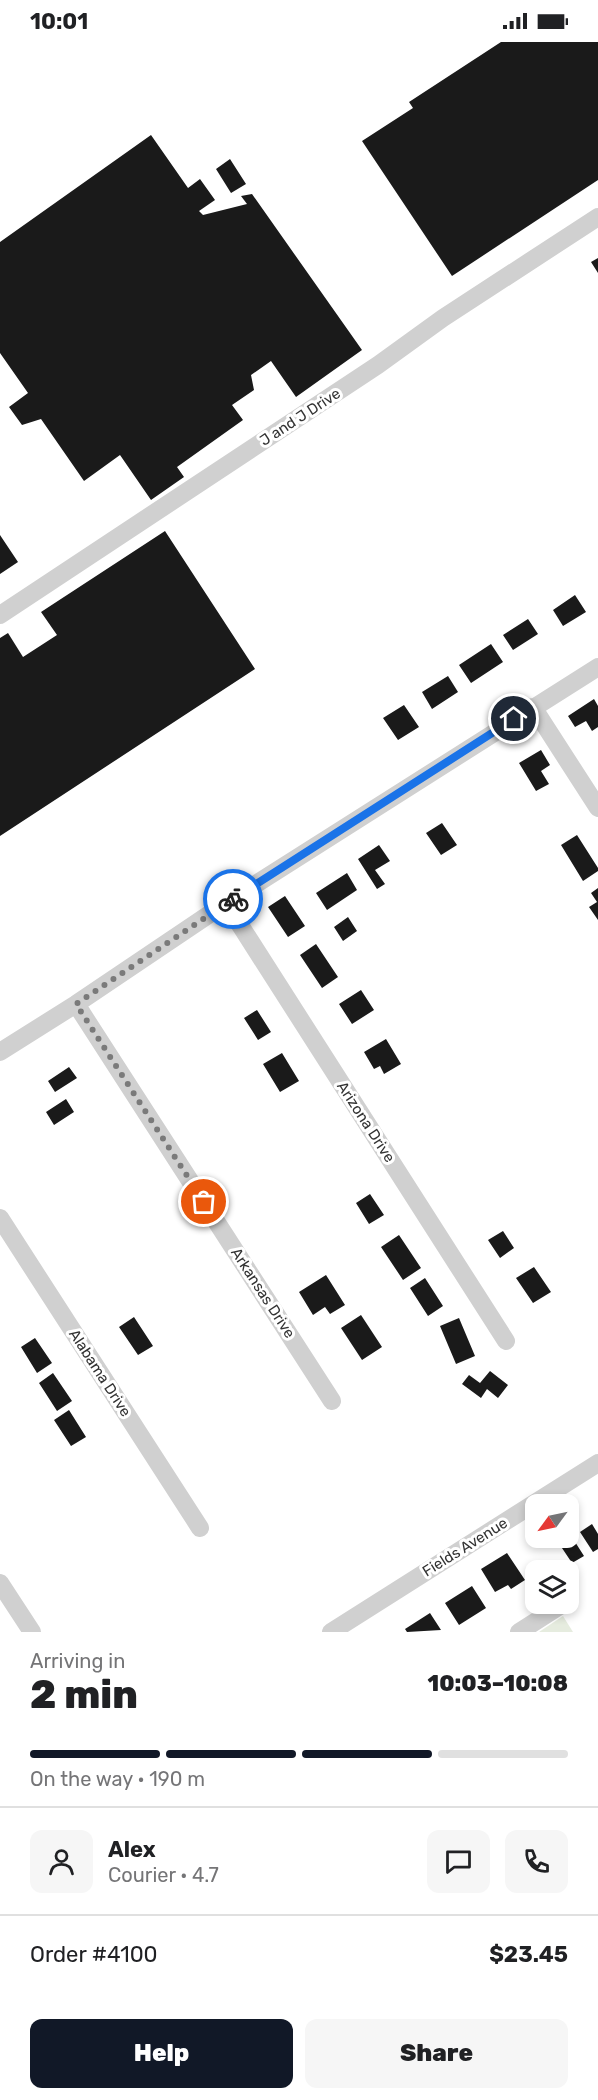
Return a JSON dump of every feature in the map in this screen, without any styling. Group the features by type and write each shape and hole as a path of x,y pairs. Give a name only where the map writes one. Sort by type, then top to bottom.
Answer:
{"street":[{"name":"J and J Drive","path":"0,615 598,217"},
{"path":"0,1052 226,903 598,667"},
{"path":"533,707 598,808"},
{"name":"Arizona Drive","path":"226,903 506,1341"},
{"name":"Arkansas Drive","path":"76,1004 332,1401"},
{"name":"Alabama Drive","path":"0,1218 200,1528"},
{"name":"Fields Avenue","path":"332,1632 598,1463"},
{"path":"0,1583 32,1632"},
{"path":"519,1632 547,1614"}],"shaded area":[{"path":"563,1616 573,1632 539,1632"}],"building":[{"path":"501,42 598,42 598,180 452,276 362,141 413,108 409,102"},
{"path":"151,135 188,188 200,179 215,200 199,211 203,215 247,204 241,196 252,194 362,350 296,397 271,361 251,375 254,390 232,405 243,420 177,467 184,477 151,500 120,455 84,481 41,419 22,425 9,407 28,393 0,353 0,242"},
{"path":"230,159 246,184 231,193 216,169"},
{"path":"598,258 598,273 591,262"},
{"path":"165,531 255,669 0,836 0,638 8,633 23,657 57,635 41,612"},
{"path":"0,535 18,562 0,574"},
{"path":"575,595 586,612 563,626 553,610"},
{"path":"528,619 538,634 513,650 503,635"},
{"path":"491,644 503,662 471,683 459,665"},
{"path":"448,676 458,692 432,709 422,692"},
{"path":"594,699 598,706 598,727 592,731 586,721 575,727 568,716"},
{"path":"404,705 419,727 398,740 383,718"},
{"path":"541,750 550,765 541,771 549,784 536,791 519,763"},
{"path":"442,823 457,845 441,855 426,833"},
{"path":"577,835 598,868 598,871 583,881 561,845"},
{"path":"379,845 390,861 375,870 385,884 377,889 358,859"},
{"path":"347,873 357,890 327,910 316,893"},
{"path":"598,888 598,920 589,907 597,902 591,893"},
{"path":"285,896 305,926 288,937 268,907"},
{"path":"348,917 357,931 343,941 334,927"},
{"path":"316,944 338,977 322,988 300,955"},
{"path":"361,990 374,1010 352,1024 339,1004"},
{"path":"257,1010 271,1032 258,1040 244,1018"},
{"path":"386,1039 401,1064 384,1074 380,1066 374,1069 364,1052"},
{"path":"282,1053 299,1081 280,1092 263,1064"},
{"path":"69,1067 77,1078 55,1092 48,1081"},
{"path":"66,1099 74,1112 54,1125 46,1112"},
{"path":"370,1194 384,1215 369,1224 356,1203"},
{"path":"503,1231 514,1248 500,1258 488,1240"},
{"path":"399,1235 421,1268 403,1280 381,1247"},
{"path":"534,1267 551,1292 533,1303 516,1278"},
{"path":"326,1275 345,1305 330,1314 325,1307 313,1315 299,1292"},
{"path":"425,1278 443,1306 428,1316 410,1288"},
{"path":"361,1315 382,1347 362,1360 341,1328"},
{"path":"134,1317 153,1346 138,1355 119,1327"},
{"path":"459,1318 475,1356 456,1364 440,1326"},
{"path":"35,1338 52,1363 37,1373 21,1347"},
{"path":"490,1371 508,1385 498,1398 487,1389 481,1398 462,1384 469,1375 480,1383"},
{"path":"53,1373 72,1401 57,1411 39,1383"},
{"path":"69,1410 86,1437 71,1446 54,1420"},
{"path":"592,1524 598,1534 598,1549 593,1552 580,1532"},
{"path":"562,1548 579,1548 584,1556 577,1560 570,1560"},
{"path":"507,1553 525,1580 511,1589 508,1585 495,1592 481,1569"},
{"path":"472,1586 486,1608 459,1625 445,1603"},
{"path":"430,1613 441,1630 407,1632 405,1629"}],"way so far":[{"path":"204,1202 76,1004 233,899"}],"route":[{"path":"233,899 514,719"}]}
